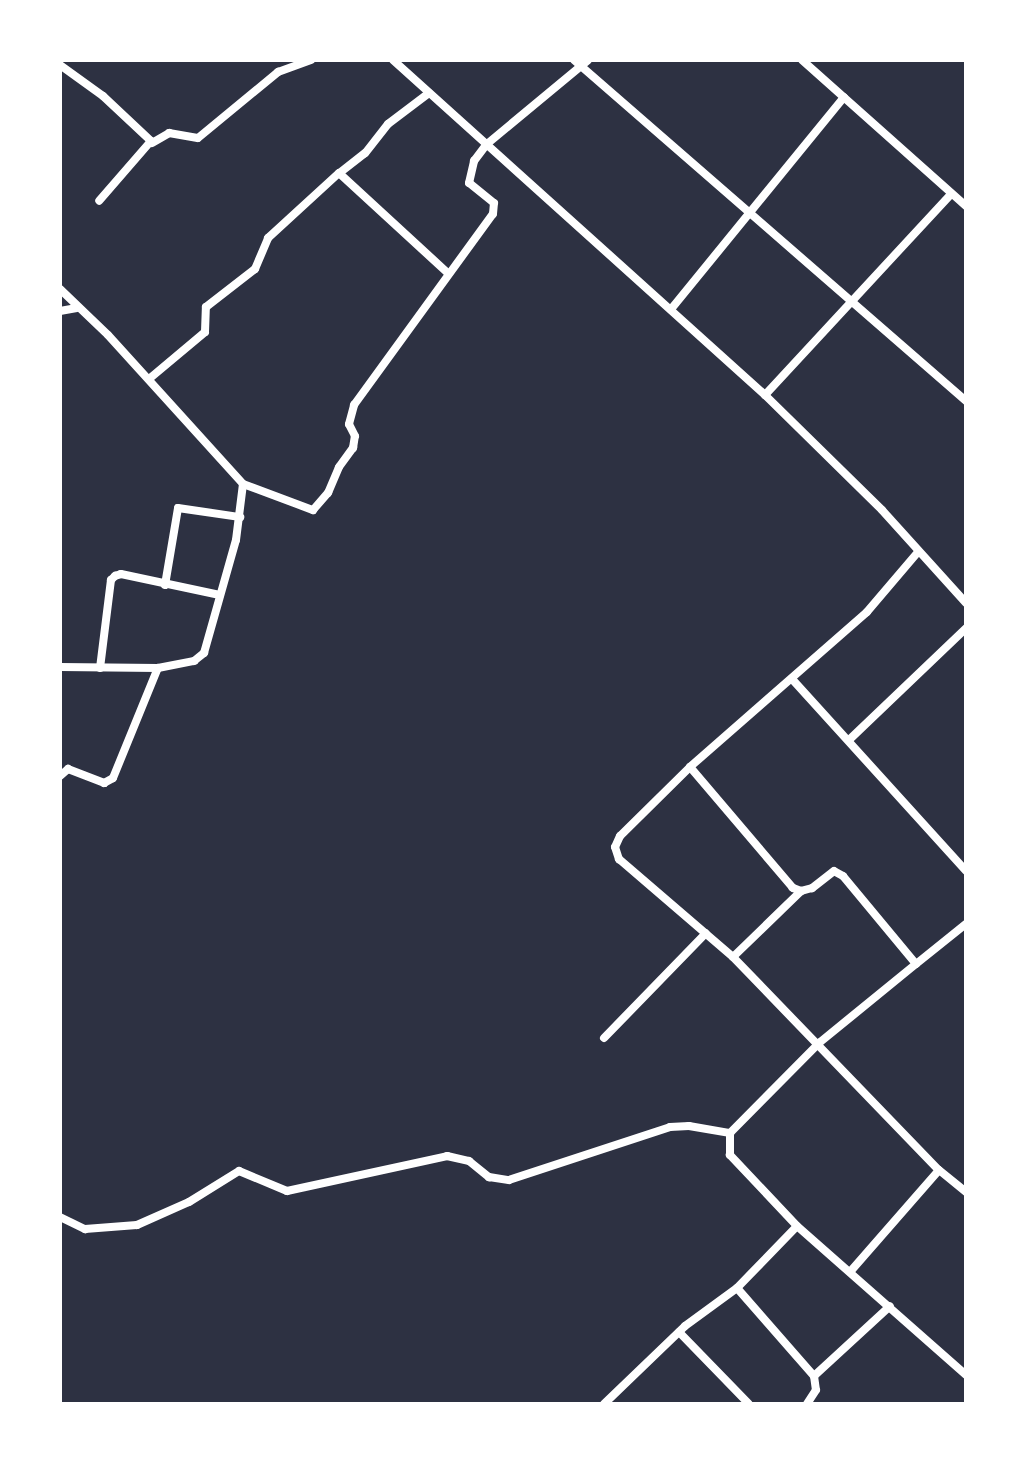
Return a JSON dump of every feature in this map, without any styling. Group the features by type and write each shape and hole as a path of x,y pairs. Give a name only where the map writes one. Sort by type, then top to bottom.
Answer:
{"street":[{"path":"99,201 152,143 169,133 198,138 278,72 311,60"},
{"path":"393,60 672,308 765,395 882,510 966,603"},
{"path":"574,60 966,401"},
{"path":"60,289 149,379 243,484 313,510 328,493 339,467 353,448 355,436 349,424 354,405 493,214 494,203 469,183 474,161 487,144 588,60"},
{"path":"802,60 966,206"},
{"path":"60,65 103,96 152,143"},
{"path":"149,379 205,332 206,307 255,269 268,238 365,153 388,124 429,93"},
{"path":"672,308 752,214 844,97"},
{"path":"339,173 449,274"},
{"path":"765,395 951,194"},
{"path":"60,311 78,308"},
{"path":"60,667 158,668 194,661 204,653 240,517 243,484"},
{"path":"165,585 178,508 240,517"},
{"path":"918,552 867,612 690,767 620,836 615,847 619,859 733,957 939,1170 966,1192"},
{"path":"100,668 111,580 121,574 220,595"},
{"path":"849,740 966,628"},
{"path":"60,776 68,769 104,783 113,778 158,668"},
{"path":"792,679 966,871"},
{"path":"690,767 793,888 801,891"},
{"path":"733,957 801,891 812,888 826,873 834,871 843,876 916,964"},
{"path":"966,924 819,1043 730,1133 730,1155 797,1226 966,1375"},
{"path":"604,1038 706,933"},
{"path":"60,1217 85,1229 137,1225 189,1202 239,1171 287,1191 447,1156 469,1161 489,1177 509,1180 670,1127 689,1126 730,1133"},
{"path":"850,1272 939,1170"},
{"path":"604,1404 679,1332 737,1288 797,1226"},
{"path":"737,1288 814,1376 816,1390 807,1404"},
{"path":"814,1376 890,1306"},
{"path":"679,1332 749,1404"}]}
